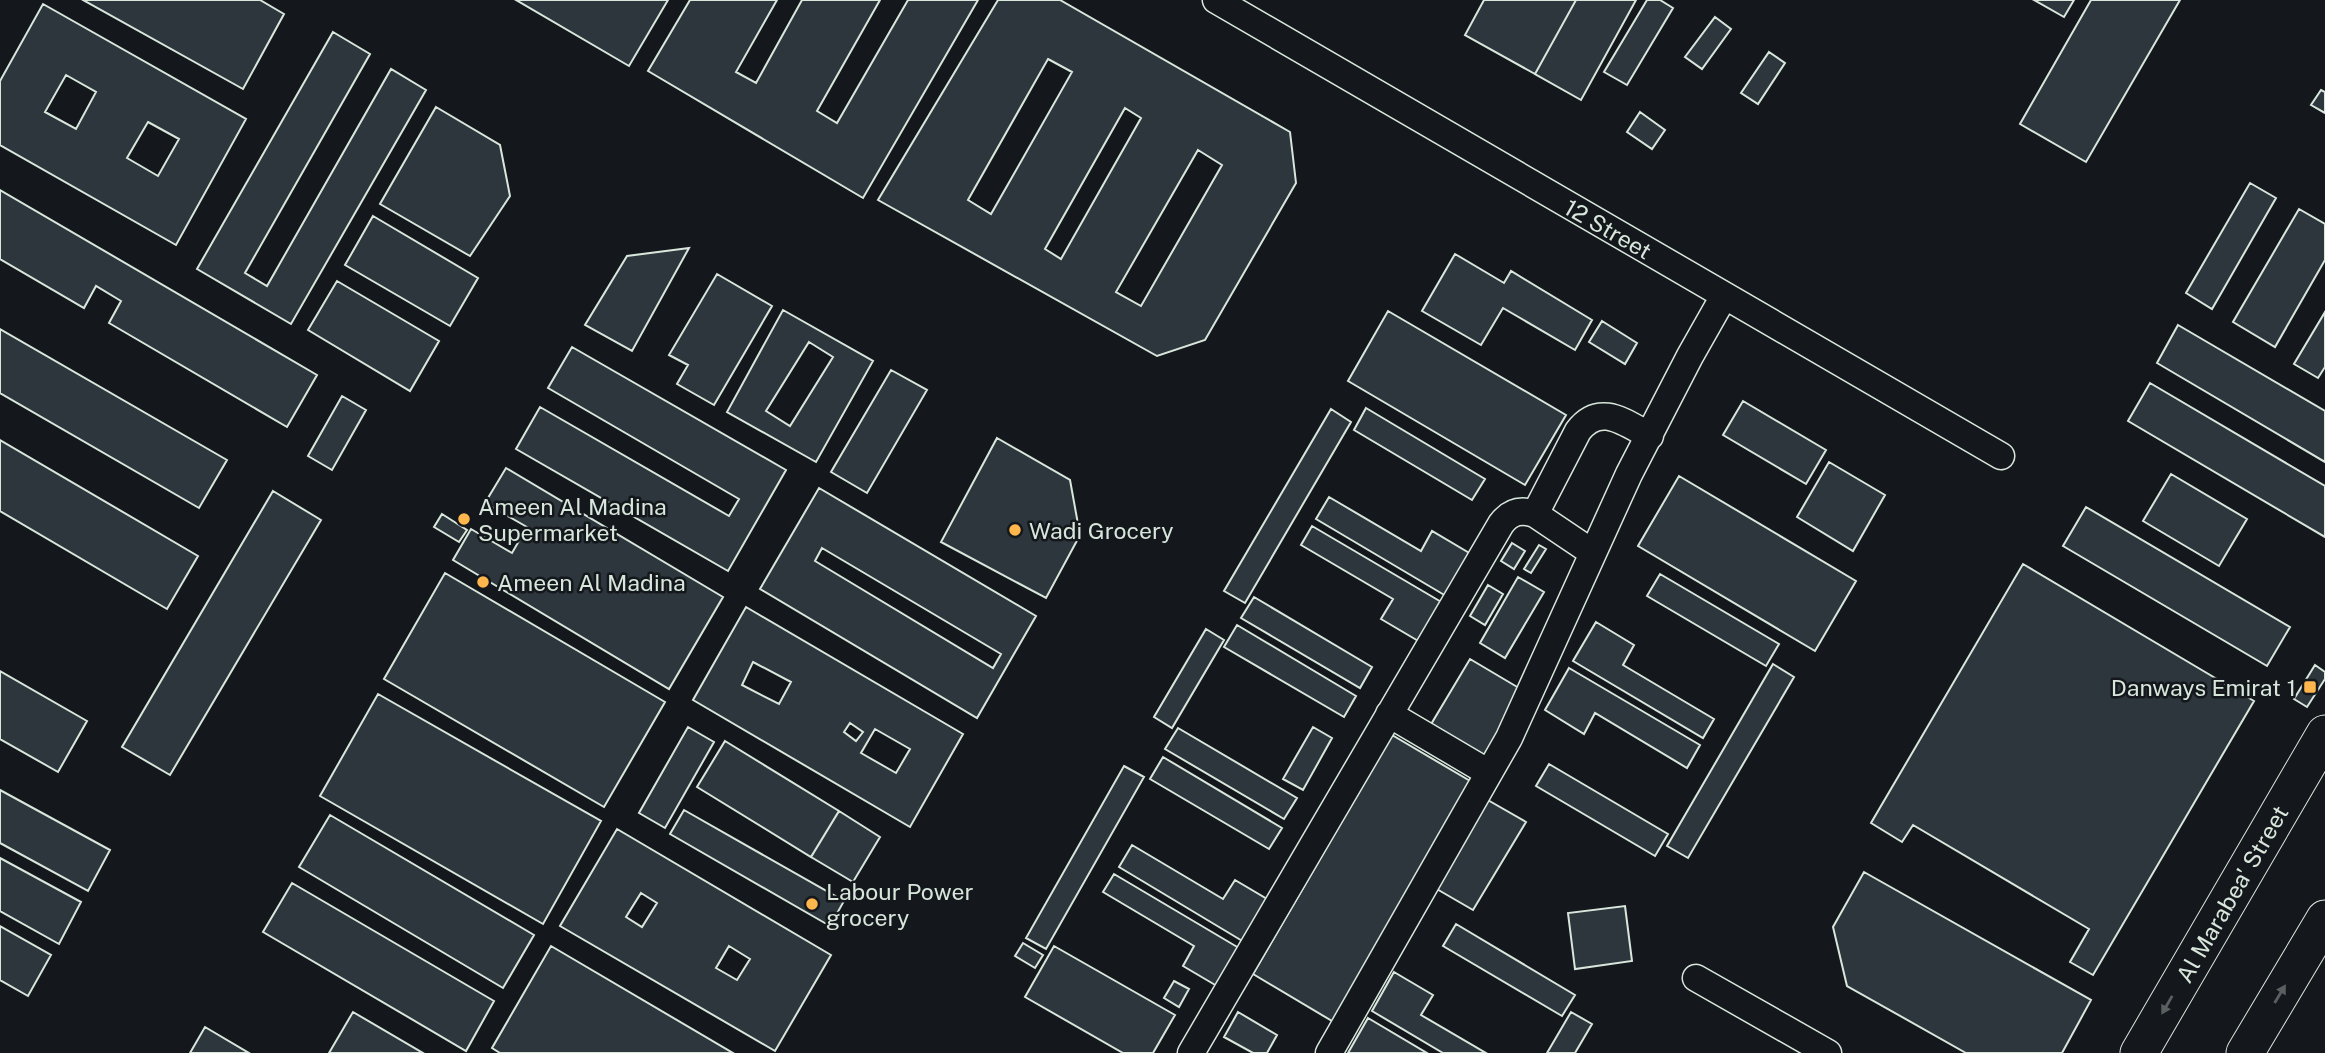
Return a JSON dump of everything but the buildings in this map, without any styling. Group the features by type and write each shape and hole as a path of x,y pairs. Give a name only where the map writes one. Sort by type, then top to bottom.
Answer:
{"main road":[{"name":"Al Marabea' Street","path":"2139,1053 2325,734"},
{"path":"2245,1053 2325,919"}],"street":[{"name":"12 Street","path":"1216,0 2001,456"},
{"path":"1329,1053 1528,702 1629,474 1724,296"},
{"path":"1535,514 1578,431 1588,421 1604,416 1612,417 1650,436"},
{"path":"1198,1051 1389,714 1501,524 1506,518 1520,511 1535,514 1593,553"},
{"path":"1389,714 1489,773"},
{"path":"1696,978 1829,1053"}],"place":[{"name":"Ameen Al Madina Supermarket","path":"464,519"},
{"name":"Wadi Grocery","path":"1015,530"},
{"name":"Ameen Al Madina","path":"483,582"},
{"name":"Danways Emirat 1","path":"2310,687"},
{"name":"Labour Power grocery","path":"812,904"}]}
